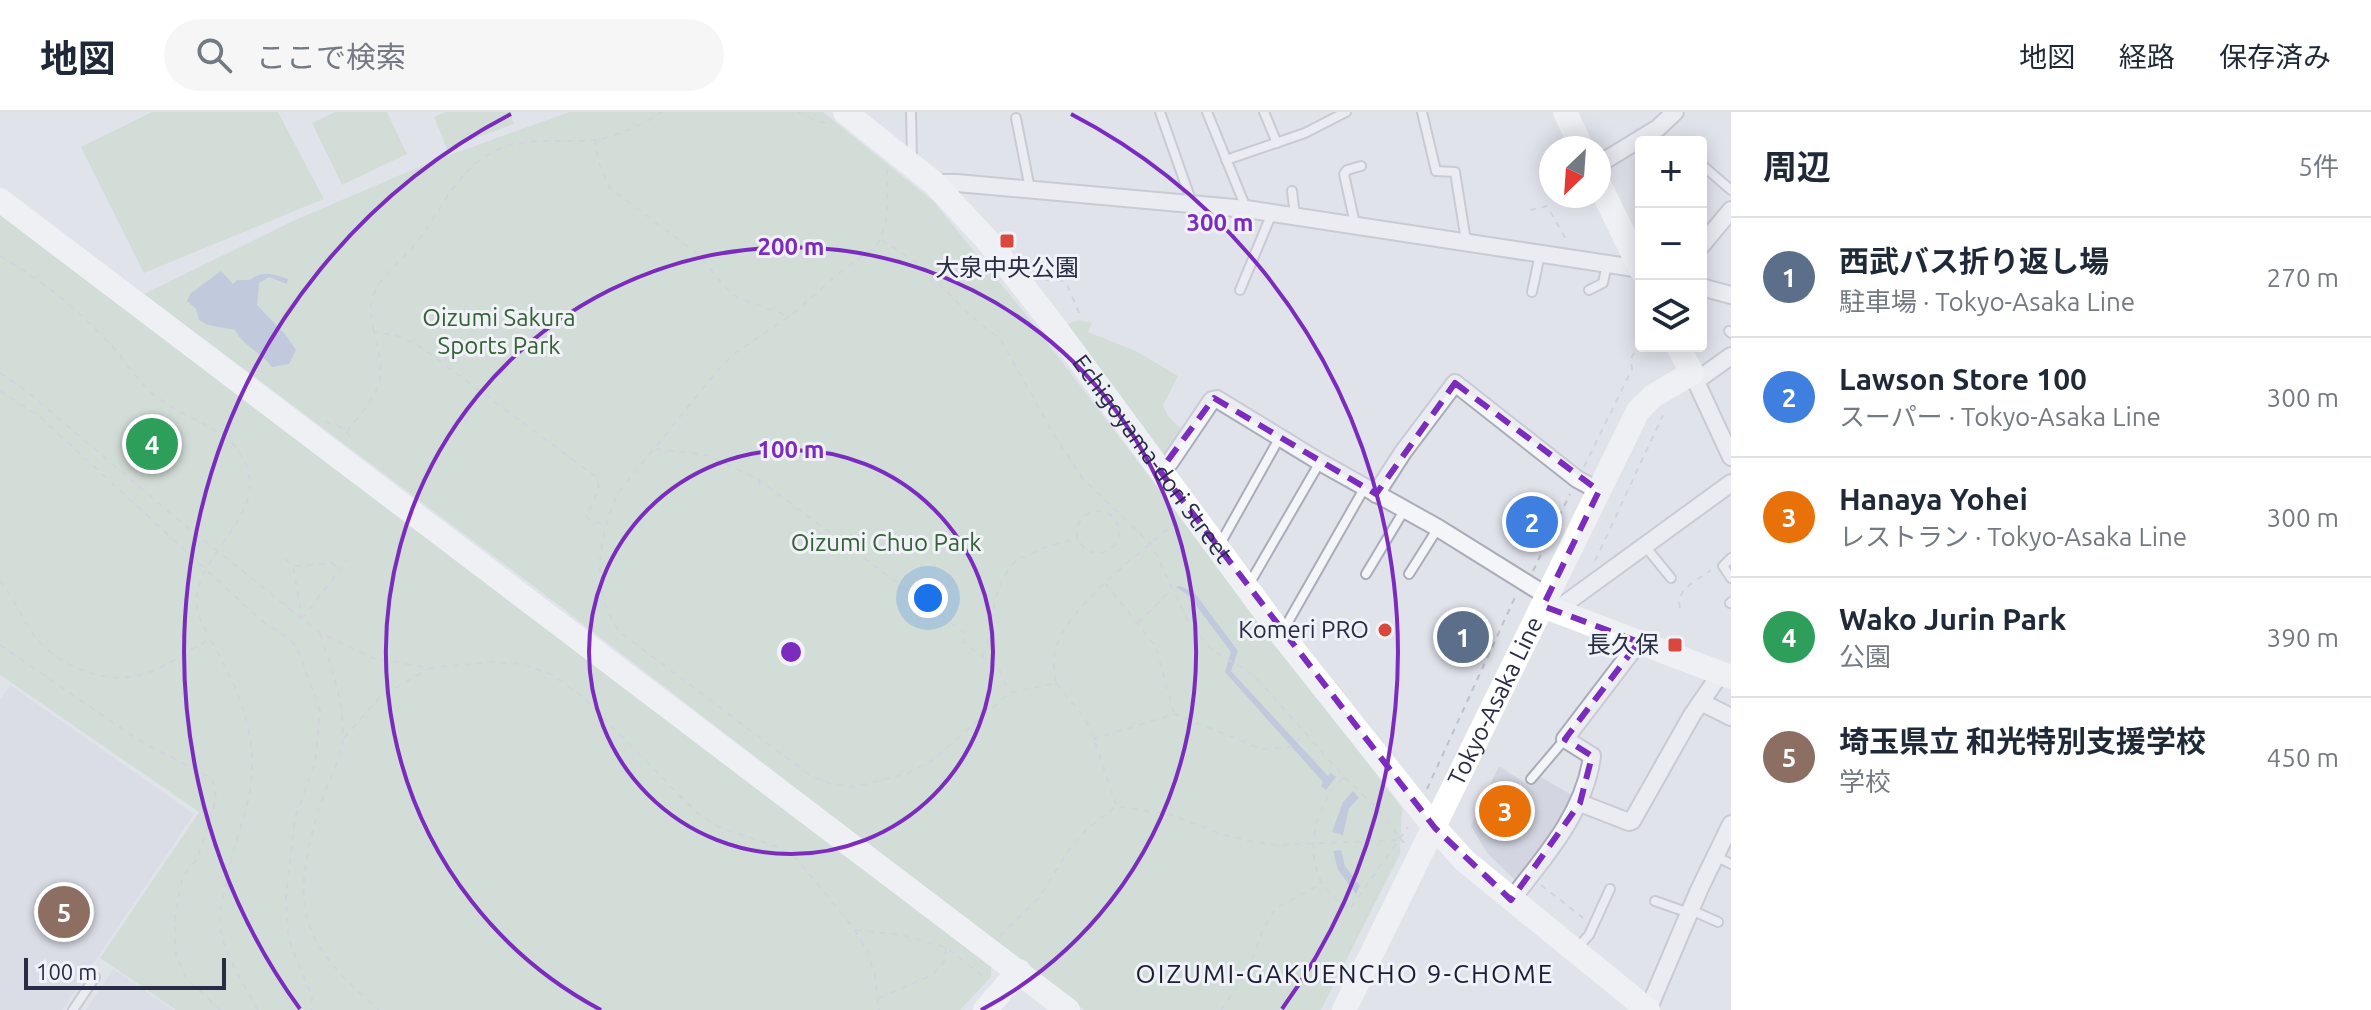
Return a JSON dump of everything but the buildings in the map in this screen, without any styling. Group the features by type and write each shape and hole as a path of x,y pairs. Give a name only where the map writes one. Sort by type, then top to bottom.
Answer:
{"street":[{"path":"1565,112 1576,136"},
{"path":"1611,157 1658,128 1675,112"},
{"name":"Echigoyama-dori Street","path":"848,114 934,183 987,240 1055,327 1281,634 1435,828"},
{"path":"934,183 1246,209 1635,268"},
{"path":"0,200 1068,1010"},
{"path":"1611,208 1635,257"},
{"path":"1707,239 1731,210"},
{"path":"1707,289 1731,295"},
{"path":"1681,352 1731,457"},
{"path":"1694,377 1731,356"},
{"name":"Tokyo-Asaka Line","path":"1344,1010 1548,604 1629,427 1645,402 1694,377"},
{"path":"1370,490 1455,383 1577,479 1599,491"},
{"path":"1160,471 1170,462 1214,398 1438,528 1548,604 1726,675 1701,702 1631,822 1580,803"},
{"path":"1548,604 1644,545 1731,483"},
{"path":"1511,900 1580,803 1592,756 1565,739 1639,642"},
{"path":"1701,702 1731,717"},
{"path":"1435,828 1465,861 1648,1010 1690,912 1723,860 1731,824"},
{"path":"985,1010 1019,971"}],"lane":[{"path":"905,158 911,112"},
{"path":"1160,112 1192,203"},
{"path":"1207,112 1246,209"},
{"path":"1264,112 1277,143"},
{"path":"1226,160 1305,133 1346,112"},
{"path":"1422,112 1436,171 1455,172 1466,241"},
{"path":"1016,118 1030,189"},
{"path":"1355,224 1344,174 1361,166"},
{"path":"1707,169 1731,190"},
{"path":"1292,191 1295,216"},
{"path":"1240,290 1272,213"},
{"path":"1532,292 1540,252"},
{"path":"1589,290 1603,283 1607,262"},
{"path":"1217,549 1280,437"},
{"path":"1247,589 1320,462"},
{"path":"1281,634 1370,490"},
{"path":"1366,574 1405,509"},
{"path":"1409,574 1438,528"},
{"path":"1644,545 1671,578"},
{"path":"1731,558 1723,566 1731,578"},
{"path":"1531,779 1565,739"},
{"path":"1575,951 1593,926 1610,889"},
{"path":"1655,901 1718,922"},
{"path":"73,1010 95,977"}],"path":[{"path":"347,432 379,387 382,366 370,307 376,287 425,232 452,189 475,164 523,140 595,139 634,128 662,112"},
{"path":"798,112 827,124 848,114"},
{"path":"595,139 599,164 610,188 699,255 738,298 790,316"},
{"path":"905,158 887,168 887,214 881,239 875,247 790,316 722,365 618,493 600,552 603,600 611,621 621,633 811,776 829,783 854,787 908,773 933,760 1009,693 1056,683"},
{"path":"1530,210 1547,206 1573,252 1572,257"},
{"path":"881,239 920,265 970,315 1001,340 1083,479 1151,544 1181,611 1201,639 1262,684 1344,777 1374,805 1400,840"},
{"path":"0,256 21,268 81,315 163,403 230,441 241,454 248,470 250,484 247,502 241,517 206,571 197,602 199,615 210,639 234,681 247,721 252,751 251,785 232,856 220,925 230,957 258,1010"},
{"path":"1046,280 1066,282 1080,315"},
{"path":"374,332 398,336 421,347 596,477 599,488 587,517 606,525"},
{"path":"0,373 24,389 320,633 373,658 429,668 493,662 522,664 551,674 583,697 696,812 721,828 778,847 797,859 855,930 868,953 879,1010"},
{"path":"0,391 39,416 262,621 290,639 299,652 320,710 315,763 295,818 286,898 288,937 312,997 311,1010"},
{"path":"1591,570 1664,413"},
{"path":"654,449 707,455 758,479 965,633 964,642 1000,671 1009,693"},
{"path":"758,479 762,490"},
{"path":"1098,511 1111,516 1116,522 1118,534 1113,546 1108,550 1089,551 1078,539 1078,524 1086,515 1098,511"},
{"path":"1116,806 1084,717 1056,683 1054,658 1057,643 1091,595 1189,511"},
{"path":"1111,516 1115,512"},
{"path":"983,656 991,634 994,600 1012,564 1020,557 1025,558 1031,553 1078,539"},
{"path":"285,559 293,566 302,619"},
{"path":"302,619 347,560"},
{"path":"293,566 332,563 340,569"},
{"path":"1680,608 1678,599 1681,592 1717,566 1723,566"},
{"path":"0,581 34,634 53,655 77,669 129,678 148,673 210,639"},
{"path":"1105,583 1156,647 1175,714"},
{"path":"1137,624 1172,589"},
{"path":"320,633 337,679 343,739"},
{"path":"0,645 140,741 209,777 216,787 215,803 197,859 183,876 175,916 176,956 186,978 220,1010"},
{"path":"379,1010 346,982 322,954 308,926 302,895 319,807 343,739 379,698 429,668"},
{"path":"1093,739 1175,714 1262,749 1290,747 1306,732"},
{"path":"1344,777 1329,794 1317,819 1314,843 1316,864 1323,883 1349,910 1400,840"},
{"path":"987,947 1040,897 1068,851 1084,832 1116,806 1172,815 1221,834 1277,845 1400,840"},
{"path":"1530,876 1593,926"},
{"path":"1221,1010 1248,971 1264,927 1276,908 1323,883"},
{"path":"855,930 901,935 946,947 988,980"},
{"path":"878,999 932,975 944,962 946,947"}],"highlighted area":[{"path":"1455,383 1599,491 1543,606 1639,642 1565,739 1592,756 1580,803 1511,900 1435,828 1160,471 1214,398 1376,494"}],"shaded area":[{"path":"10,685 194,814 62,1010 0,1010 0,700"},
{"path":"1499,766 1530,786 1539,776 1575,797 1519,884 1488,854 1471,826"},
{"path":"114,969 173,1010 86,1010"}],"green space":[{"path":"152,112 278,112 324,199 144,273 81,147"},
{"path":"335,112 387,112 407,154 342,185 312,123"},
{"path":"446,112 510,112 514,124 447,149 434,117"},
{"name":"Oizumi Chuo Park","path":"569,112 823,112 933,201 1024,312 1402,808 1400,854 1321,1010 1084,1010 536,588 144,294 295,220 433,161"},
{"path":"0,214 991,966 991,977 960,1010 176,1010 100,958 199,812 0,675"},
{"path":"1079,320 1092,323 1088,332 1136,351 1178,376 1163,405 1168,416 1182,430 1163,456 1067,324"}],"water":[{"path":"221,271 233,284 237,280 250,280 264,274 288,279 287,284 269,277 259,283 257,305 296,350 289,364 272,367 235,330 208,325 199,320 196,309 187,301 190,294"},
{"path":"1176,587 1194,592 1238,651 1231,671 1328,776 1331,773 1336,777 1326,790 1321,786 1323,782 1225,672 1231,652 1189,596"},
{"path":"1353,791 1359,798 1349,808 1343,835 1332,832 1343,802"},
{"path":"1341,850 1345,866 1360,886 1356,894 1338,870 1333,851"}],"place":[{"name":"大泉中央公園","path":"1007,241"},
{"name":"Wako Jurin Park","path":"152,444"},
{"name":"Lawson Store 100","path":"1532,522"},
{"name":"Komeri PRO","path":"1385,630"},
{"name":"西武バス折り返し場","path":"1463,637"},
{"name":"長久保","path":"1675,645"},
{"name":"Hanaya Yohei","path":"1505,811"},
{"name":"埼玉県立 和光特別支援学校","path":"64,912"}],"district":[{"name":"OIZUMI-GAKUENCHO 9-CHOME","path":"1345,974"}],"park label":[{"name":"Oizumi Sakura Sports Park","path":"499,332"}]}
